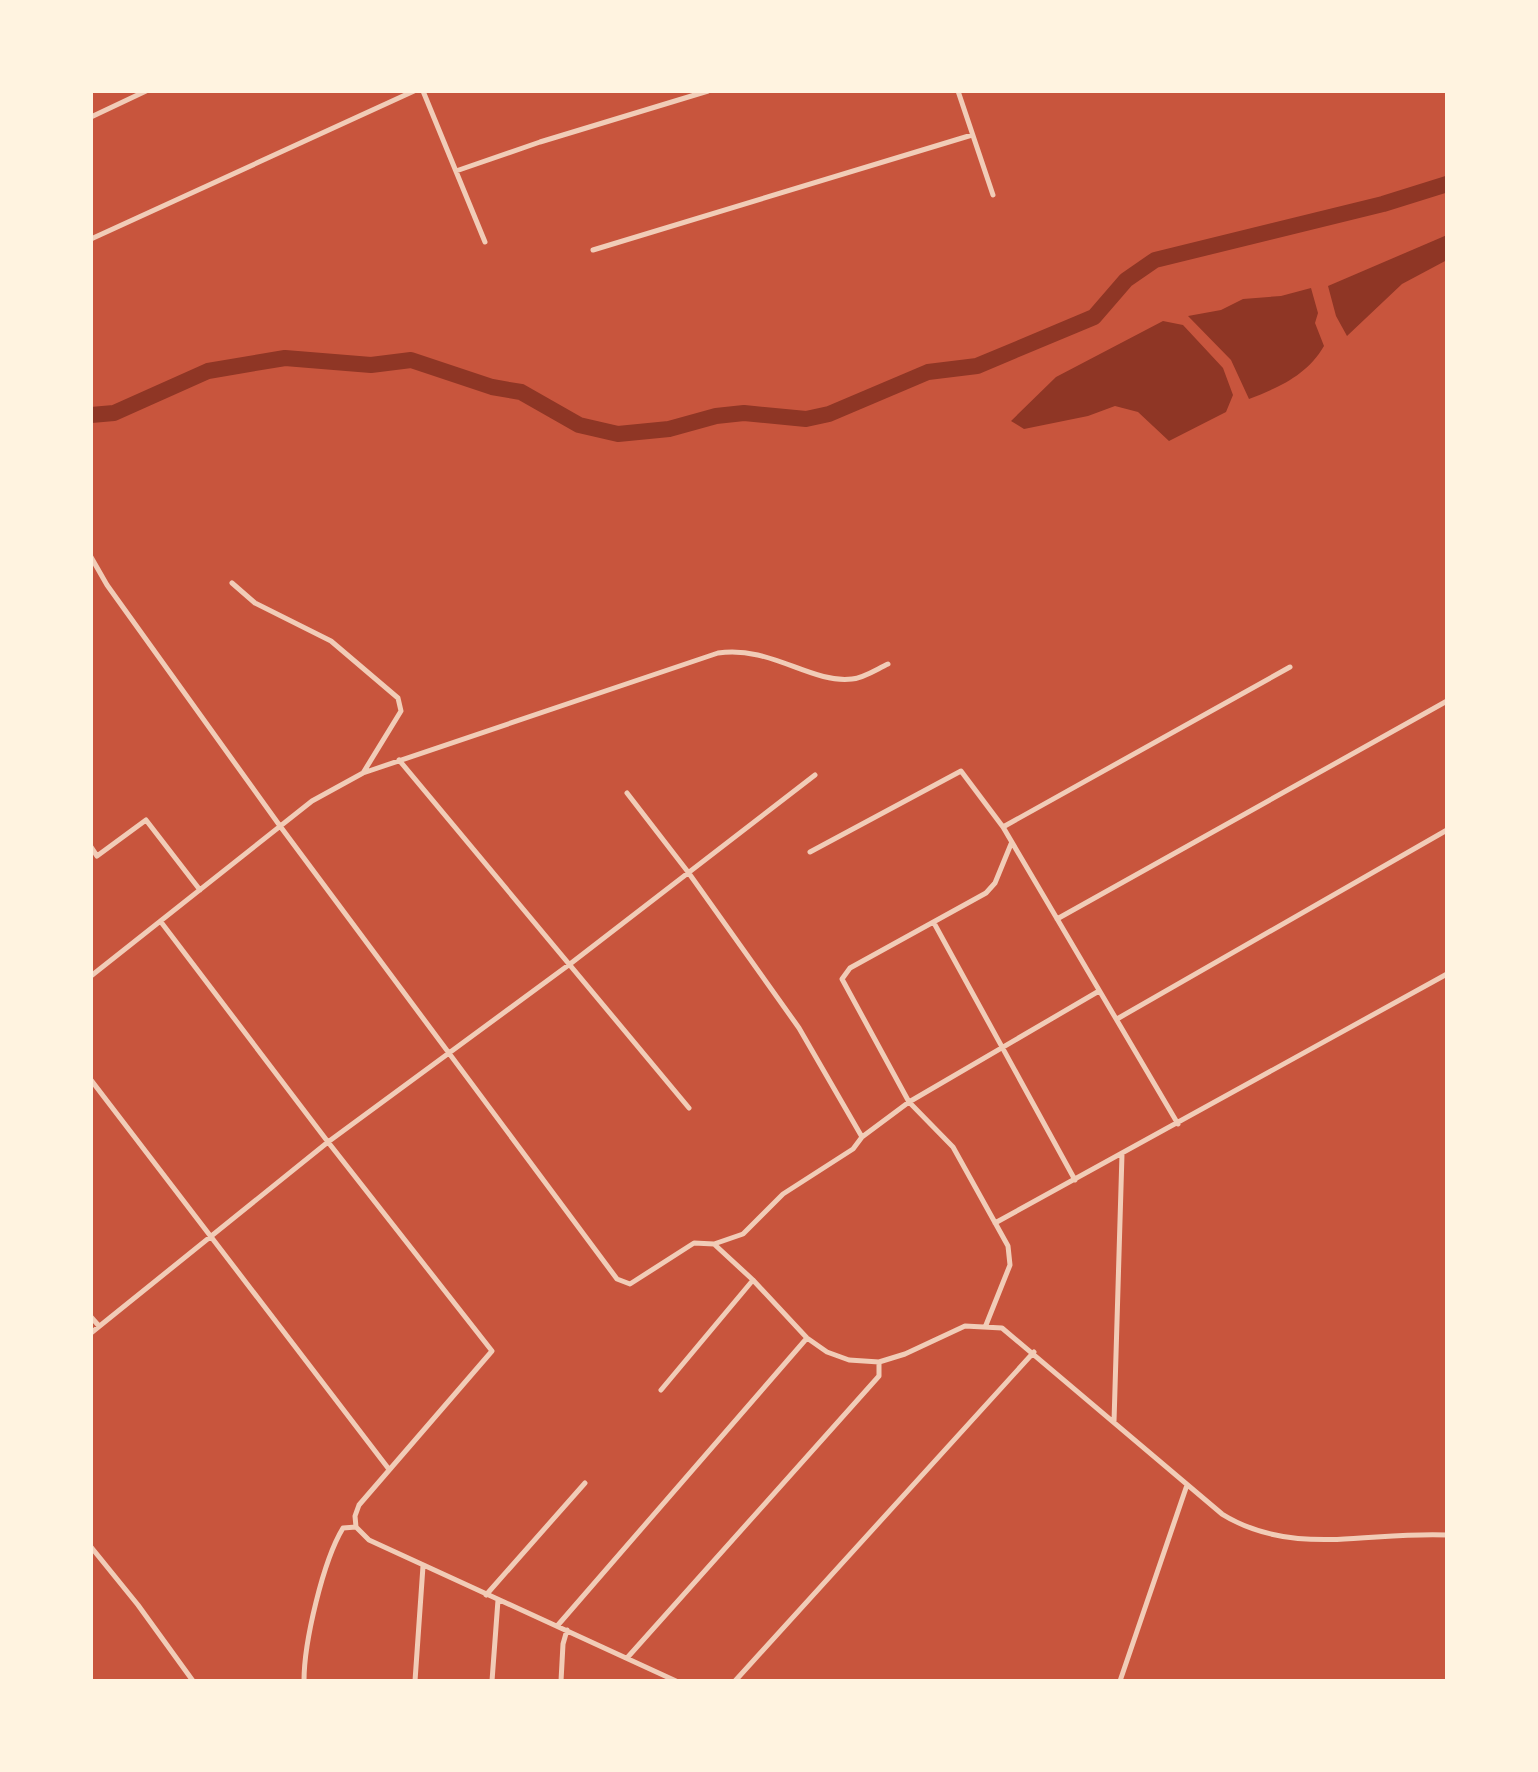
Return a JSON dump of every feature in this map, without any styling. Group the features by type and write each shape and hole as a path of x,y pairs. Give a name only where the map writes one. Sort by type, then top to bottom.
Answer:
{"street":[{"path":"91,117 146,91"},
{"path":"91,239 414,91"},
{"path":"424,91 485,242"},
{"path":"456,171 540,142 708,91"},
{"path":"958,91 993,195"},
{"path":"593,250 972,135"},
{"path":"91,557 107,585 280,826 617,1279 630,1284 694,1243 714,1244 743,1234 783,1194 853,1149 862,1137 909,1102 1099,990"},
{"path":"232,583 255,603 331,641 398,698 401,711 363,773"},
{"path":"91,976 312,801 363,773 718,653 737,650 760,654 843,679 853,679 888,664"},
{"path":"1003,827 1290,667"},
{"path":"1057,919 1447,701"},
{"path":"399,760 689,1108"},
{"path":"810,852 961,771 1003,827 1178,1124"},
{"path":"91,1333 328,1142 570,964 815,775"},
{"path":"627,793 688,872 799,1028 862,1137"},
{"path":"91,847 97,856 146,820 200,890"},
{"path":"1116,1020 1447,830"},
{"path":"986,1325 1010,1265 1007,1246 953,1147 909,1102 842,979 850,968 986,893 995,883 1011,844"},
{"path":"161,922 328,1142 492,1351 388,1468 359,1505 355,1516 356,1527 369,1540 423,1566 676,1681"},
{"path":"934,923 1004,1046 1075,1180"},
{"path":"995,1223 1447,974"},
{"path":"91,1080 388,1468"},
{"path":"1114,1422 1122,1154"},
{"path":"714,1244 807,1338 827,1352 849,1360 879,1362 915,1350 965,1326 986,1325 1002,1328 1034,1352 1187,1485 1237,1523 1280,1538 1322,1542 1447,1535"},
{"path":"661,1390 752,1280"},
{"path":"91,1317 99,1326"},
{"path":"558,1626 807,1338"},
{"path":"735,1681 1034,1352"},
{"path":"627,1658 879,1376 879,1362"},
{"path":"486,1595 585,1483"},
{"path":"1120,1681 1187,1485"},
{"path":"304,1681 323,1571 343,1528 356,1527"},
{"path":"91,1547 138,1605 192,1681"},
{"path":"415,1681 423,1566"},
{"path":"492,1681 498,1600"},
{"path":"561,1681 563,1644 567,1630"}],"shaded area":[{"path":"1447,235 1447,260 1402,284 1347,336 1336,316 1328,286"},
{"path":"1311,288 1318,313 1315,323 1324,346 1309,365 1292,379 1249,399 1231,360 1188,316 1221,310 1243,299 1281,296"},
{"path":"1163,321 1183,325 1223,368 1233,395 1226,412 1169,441 1138,412 1115,406 1088,416 1024,429 1011,421 1056,377"}],"waterway":[{"path":"91,415 114,413 208,371 285,358 371,365 411,360 492,387 521,392 579,425 618,434 669,429 716,416 744,413 806,419 829,414 928,372 977,366 1094,317 1126,280 1155,260 1383,204 1447,184"}]}
